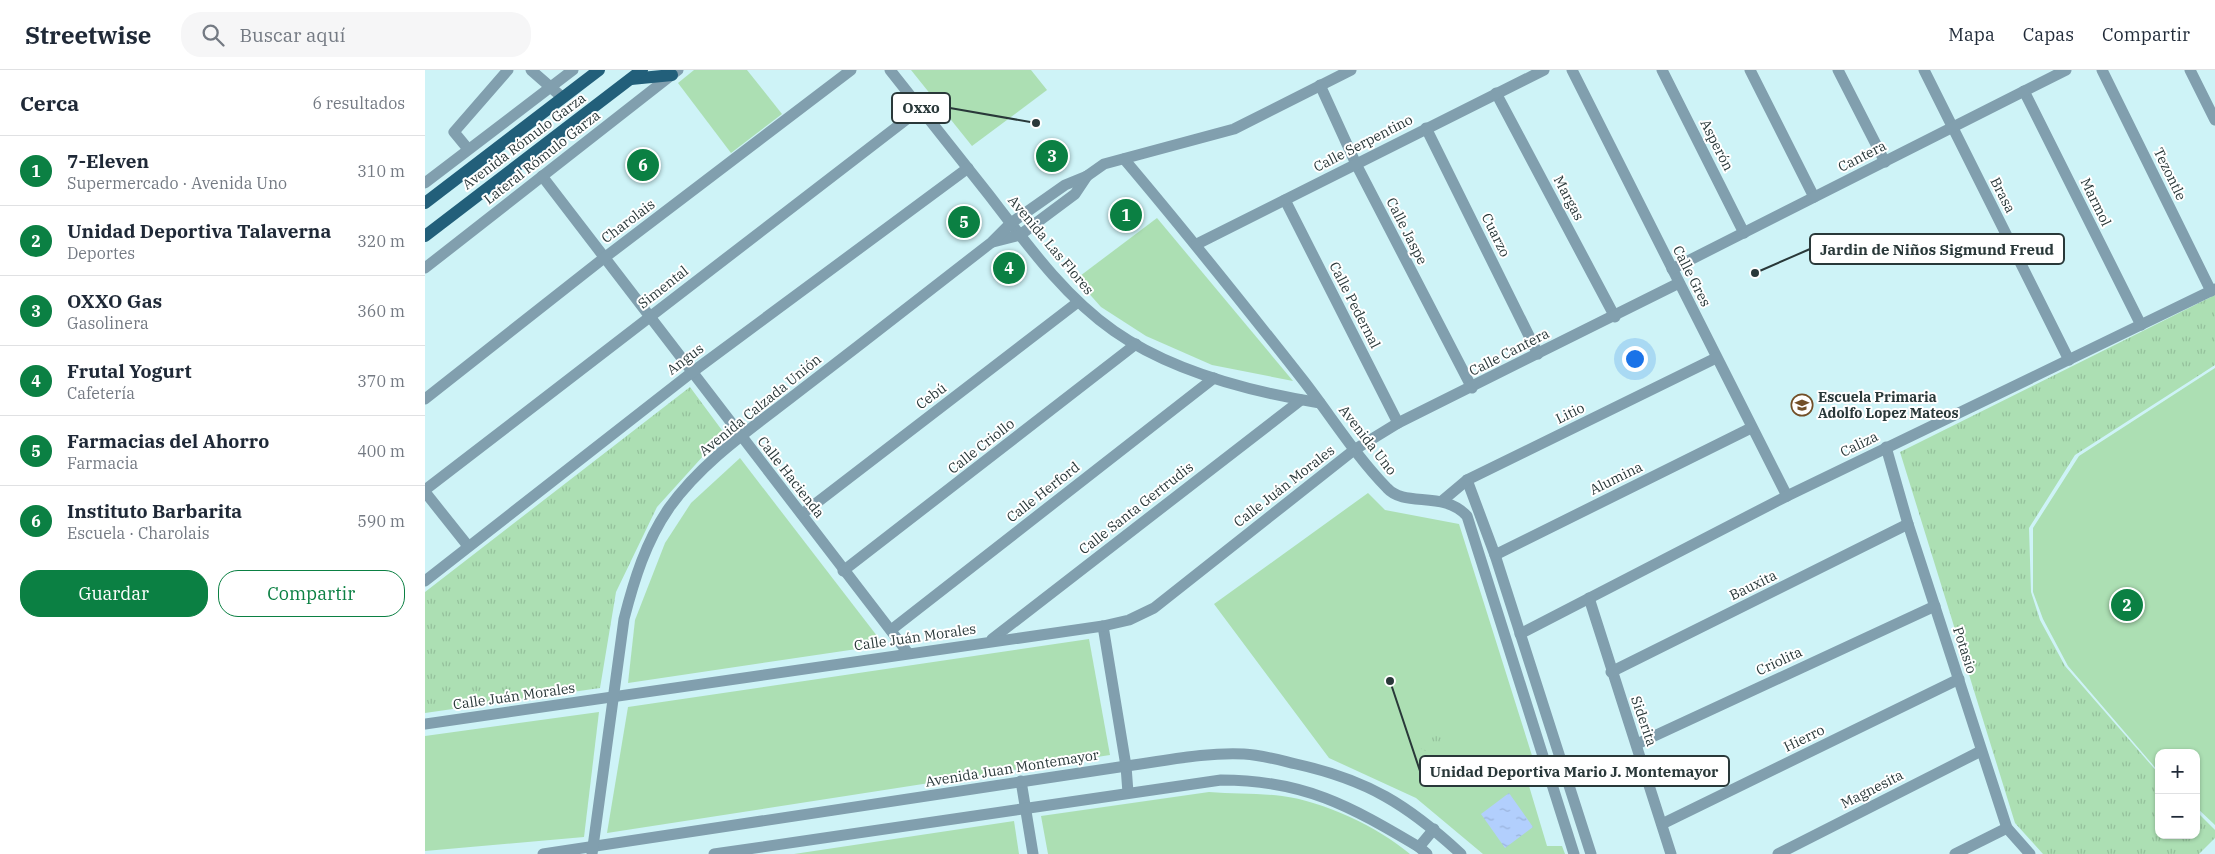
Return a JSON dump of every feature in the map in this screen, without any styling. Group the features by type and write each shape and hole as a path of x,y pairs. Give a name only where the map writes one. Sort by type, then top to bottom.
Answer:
{"main road":[{"name":"Avenida Rómulo Garza","path":"425,203 599,70"},
{"name":"Avenida Rómulo Garza","path":"425,236 642,70"},
{"path":"631,79 675,72"},
{"path":"425,229 455,212"}],"street":[{"path":"468,149 453,132 508,70"},
{"path":"531,70 563,98"},
{"path":"427,177 468,149 573,70"},
{"name":"Charolais","path":"425,399 604,258 851,70"},
{"name":"Avenida Las Flores","path":"891,70 1020,235 1078,302 1116,333 1158,357 1214,378 1320,403"},
{"name":"Avenida Calzada Unión","path":"593,851 624,619 636,574 669,508 718,455 992,242 1011,223 1065,184 1087,176 1104,164 1234,129 1351,70"},
{"name":"Calle Serpentino","path":"1197,244 1544,70"},
{"name":"Calle Gres","path":"1572,70 1751,428 1787,496"},
{"name":"Asperón","path":"1663,70 1744,233"},
{"path":"1750,70 1815,197"},
{"path":"1838,70 1885,162"},
{"name":"Brasa","path":"1924,70 2069,360"},
{"name":"Cantera","path":"1671,269 2066,70"},
{"name":"Tezontle","path":"2102,70 2213,290"},
{"path":"2190,70 2215,120"},
{"name":"Lateral Rómulo Garza","path":"425,268 675,72"},
{"name":"Calle Jaspe","path":"1320,86 1356,164 1472,388"},
{"name":"Marmol","path":"2024,91 2141,326"},
{"name":"Margas","path":"1496,93 1615,317"},
{"name":"Simental","path":"425,491 920,109"},
{"name":"Cuarzo","path":"1426,128 1538,354"},
{"name":"Avenida Uno","path":"1124,158 1197,244 1354,450 1394,494 1442,501 1460,509 1467,516 1574,854"},
{"name":"Angus","path":"425,581 691,373 968,168"},
{"name":"Calle Hacienda","path":"542,176 691,373 908,653"},
{"name":"Avenida Calzada Unión","path":"992,242 1020,235 1075,194 1087,176"},
{"name":"Calle Pedernal","path":"1285,200 1398,423"},
{"name":"Calle Cantera","path":"1354,450 1398,423 1679,284"},
{"name":"Caliza","path":"1520,634 1787,496 2213,290"},
{"name":"Cebú","path":"802,514 1078,302"},
{"name":"Calle Criollo","path":"843,571 1136,344"},
{"name":"Litio","path":"1442,501 1467,480 1716,358"},
{"name":"Calle Herford","path":"891,630 1214,378"},
{"name":"Calle Santa Gertrudis","path":"990,641 1301,400"},
{"name":"Alumina","path":"1495,555 1751,428"},
{"name":"Potasio","path":"1886,447 1908,524 2007,828 2030,854"},
{"name":"Calle Juán Morales","path":"425,724 1103,626 1129,620 1154,608 1354,450"},
{"path":"1467,480 1495,555 1591,854"},
{"path":"425,491 468,546"},
{"name":"Bauxita","path":"1611,672 1908,524"},
{"name":"Siderita","path":"1589,598 1611,672 1637,744 1671,854"},
{"name":"Criolita","path":"1637,744 1935,606"},
{"path":"1103,626 1126,766 1128,793"},
{"name":"Hierro","path":"1662,824 1959,679"},
{"name":"Magnesita","path":"1777,854 1981,751"},
{"name":"Avenida Juan Montemayor","path":"543,854 593,851 1021,782 1126,766 1223,755 1266,757 1325,771 1367,785 1390,798 1434,830 1461,854"},
{"path":"714,854 1221,780 1291,786 1312,792 1361,812 1423,851 1434,830"},
{"path":"1021,782 1033,854"},
{"path":"1955,854 2007,828"}],"green space":[{"path":"694,70 747,70 782,114 731,153 678,83"},
{"path":"911,70 1031,70 1047,90 972,146"},
{"path":"1157,218 1293,381 1212,365 1146,336 1101,307 1076,279"},
{"path":"2215,295 2215,365 2075,455 2029,528 2031,592 2040,620 2065,666 2155,769 2155,839 2200,839 2200,815 2215,830 2215,838 2199,854 2043,854 2015,823 1900,452"},
{"path":"2215,368 2215,825 2200,811 2200,749 2155,749 2155,767 2068,666 2043,619 2033,592 2033,528 2079,456"},
{"path":"690,387 724,433 657,507 616,592 600,688 425,713 425,592"},
{"path":"740,458 884,645 628,683 635,620 665,543 691,503"},
{"path":"1368,493 1385,510 1459,524 1534,762 1523,766 1547,846 1562,846 1565,854 1483,854 1416,798 1329,758 1214,604"},
{"path":"1089,639 1110,755 607,833 628,707"},
{"path":"599,712 584,837 425,851 425,736"},
{"path":"1437,724 1442,727 1446,734 1432,754 1415,746 1415,741 1426,729"},
{"path":"1209,792 1264,794 1315,803 1366,825 1410,854 1048,854 1041,816"},
{"path":"1014,821 1019,854 794,854"}],"water":[{"path":"1509,793 1533,827 1505,848 1481,814"}],"place":[{"name":"Oxxo","path":"1036,123"},
{"name":"OXXO Gas","path":"1052,156"},
{"name":"Instituto Barbarita","path":"643,165"},
{"name":"7-Eleven","path":"1126,215"},
{"name":"Farmacias del Ahorro","path":"964,222"},
{"name":"Frutal Yogurt","path":"1009,268"},
{"name":"Jardin de Niños Sigmund Freud","path":"1755,273"},
{"name":"Escuela Primaria Adolfo Lopez Mateos","path":"1802,405"},
{"name":"Unidad Deportiva Talaverna","path":"2127,605"},
{"name":"Unidad Deportiva Mario J. Montemayor","path":"1390,681"}]}
